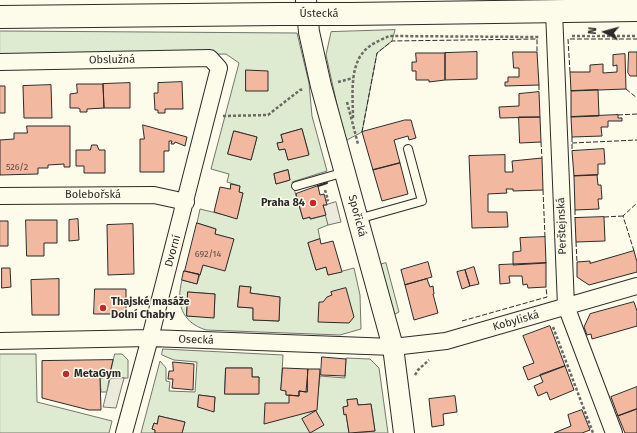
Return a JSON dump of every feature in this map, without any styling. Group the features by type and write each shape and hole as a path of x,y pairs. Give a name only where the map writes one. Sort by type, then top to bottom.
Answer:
{"main road":[{"name":"Ústecká","path":"0,17 350,14 508,6 554,11 637,10"}],"street":[{"name":"Spořická","path":"306,0 309,32 319,78 393,347 404,433"},
{"name":"Perštejnská","path":"554,11 566,306 614,433"},
{"name":"Obslužná","path":"0,62 210,58 219,68"},
{"name":"Dvorní","path":"124,433 186,202 219,68"},
{"name":"Bolebořská","path":"0,196 154,195 186,202"},
{"name":"Kobyliská","path":"393,347 446,341 637,286"},
{"name":"Osecká","path":"0,341 150,338 393,347"}],"lane":[{"path":"358,219 422,201 408,149"},
{"path":"296,186 345,172"}],"path":[{"path":"353,121 353,78 359,57 369,46 389,36 637,36"},
{"path":"337,75 342,88"},
{"path":"335,83 353,78"},
{"path":"208,117 268,115 300,90"},
{"path":"344,95 353,121 358,144"},
{"path":"326,201 328,200 325,187 329,186"},
{"path":"551,324 593,433"},
{"path":"413,379 418,370 429,360 436,357"}],"green space":[{"path":"395,30 392,41 377,53 362,132 345,141 326,55 331,32"},
{"path":"0,31 297,33 309,83 312,116 327,171 292,182 303,219 310,217 311,219 326,215 328,225 318,229 320,239 308,243 316,270 326,267 328,275 354,268 360,295 361,329 340,335 206,330 191,322 182,311 180,304 180,288 182,280 197,284 203,265 225,270 233,239 215,234 216,229 197,223 200,209 237,218 243,193 239,192 240,186 227,182 229,174 211,169 239,63 226,54 0,58","holes":["302,129 309,154 288,160 285,149 279,150 277,143 283,142 281,135","235,131 257,137 251,160 228,154","288,170 290,180 276,184 274,174","240,286 251,287 250,293 280,297 279,321 253,320 253,308 238,307","188,292 215,294 214,317 187,316"]},
{"path":"386,263 399,312 393,315 379,265"},
{"path":"163,349 283,355 281,390 286,391 286,395 298,396 299,391 307,392 309,396 309,412 316,410 320,376 345,378 346,358 370,359 379,368 388,433 355,433 375,431 371,404 358,405 357,399 347,400 348,406 343,407 344,414 346,414 349,433 182,433 185,422 159,416 157,424 154,423 152,429 155,430 155,433 141,433 160,361 166,368 166,381 170,382 169,391 195,392 197,362 174,360 162,355","holes":["226,368 252,368 252,377 259,377 258,394 225,394","199,395 215,397 214,411 198,407"]},
{"path":"0,354 36,354 37,402 112,421 109,433 0,433"},
{"path":"115,354 122,354 128,360 128,378 109,379 107,392 101,392 100,378 109,377"}],"shaded area":[{"path":"336,202 341,222 328,225 323,206"},
{"path":"124,378 116,408 103,407 110,379"}],"building":[{"path":"477,52 477,79 445,80 445,53"},
{"path":"513,52 537,52 539,85 505,86 505,82 508,82 508,77 519,77 519,68 514,68"},
{"path":"629,52 637,52 637,76 630,76 628,73"},
{"path":"416,53 445,53 445,80 429,82 429,80 416,80 416,71 412,71 412,62 416,62"},
{"path":"625,54 626,89 571,91 570,72 590,72 590,65 603,64 603,73 617,72 617,65 613,66 613,55"},
{"path":"246,70 268,71 268,91 246,91"},
{"path":"182,82 183,109 165,109 165,113 158,113 158,110 155,110 154,93 158,93 158,83"},
{"path":"130,83 130,108 104,108 103,84"},
{"path":"77,84 103,84 104,108 87,109 87,112 80,112 80,109 78,108 70,108 70,94 77,93"},
{"path":"51,85 52,118 24,118 23,86"},
{"path":"0,86 5,86 5,113 0,113"},
{"path":"598,90 599,116 571,117 571,91"},
{"path":"539,92 540,117 500,118 499,107 519,106 519,94"},
{"path":"618,115 618,118 622,118 622,121 608,121 608,127 601,127 602,136 572,137 571,117"},
{"path":"519,117 540,117 541,142 520,143"},
{"path":"405,120 411,120 416,138 409,140 408,136 394,140 400,163 373,170 362,132"},
{"path":"143,125 187,137 185,146 175,142 174,144 171,144 172,141 169,141 169,151 164,151 164,172 140,172 140,139 144,139"},
{"path":"27,126 70,126 70,167 64,167 64,164 48,165 48,168 38,168 38,174 0,175 0,140 14,139 14,133 27,133"},
{"path":"302,129 309,155 288,160 285,149 279,150 277,143 283,142 281,135"},
{"path":"234,131 257,137 251,160 228,154"},
{"path":"92,145 97,145 99,150 105,150 105,173 84,173 84,166 76,166 76,150 90,150"},
{"path":"604,149 605,164 598,164 598,175 574,176 572,151"},
{"path":"505,155 505,172 513,172 512,161 542,158 543,190 513,191 513,189 506,189 507,193 488,194 488,212 507,212 508,227 472,228 469,156"},
{"path":"400,163 408,194 382,201 373,170"},
{"path":"288,170 290,180 276,184 274,174"},
{"path":"597,175 598,185 601,185 602,199 598,199 599,209 575,210 574,176"},
{"path":"231,184 240,186 239,192 243,193 237,219 214,212 220,187 230,189"},
{"path":"318,186 320,195 324,194 326,201 327,205 323,205 326,215 303,219 296,194"},
{"path":"604,217 605,241 576,242 575,218"},
{"path":"78,219 79,240 69,241 69,220"},
{"path":"26,220 57,220 57,243 44,243 44,256 27,256"},
{"path":"0,221 8,221 8,246 0,246"},
{"path":"197,223 216,229 215,234 234,239 225,271 203,265 200,275 185,271"},
{"path":"133,224 134,274 108,275 107,225"},
{"path":"545,237 546,263 513,265 513,252 521,251 520,238"},
{"path":"320,239 321,244 333,241 342,272 328,275 326,267 316,270 308,243"},
{"path":"634,251 637,262 637,272 589,285 577,277 577,262 590,261 590,263"},
{"path":"428,262 432,277 405,285 401,270"},
{"path":"546,263 546,287 528,288 527,284 523,285 522,276 509,276 510,283 500,284 499,265"},
{"path":"474,267 479,284 470,286 465,270"},
{"path":"2,268 10,268 11,287 2,288"},
{"path":"465,270 470,286 462,289 457,272"},
{"path":"184,271 199,274 197,284 182,280"},
{"path":"59,279 59,315 32,315 31,280"},
{"path":"427,279 430,287 433,286 433,294 438,313 414,320 405,285"},
{"path":"240,286 251,287 250,293 280,297 279,321 253,320 253,308 238,307"},
{"path":"346,288 354,317 349,323 318,322 319,302 323,302 327,297 332,295 331,292"},
{"path":"95,289 126,289 126,314 94,314"},
{"path":"188,292 215,294 214,318 187,316"},
{"path":"634,302 637,311 637,326 592,339 591,334 587,335 584,327 590,314"},
{"path":"550,326 565,366 528,380 523,367 534,363 523,336"},
{"path":"322,357 346,359 345,376 321,375"},
{"path":"113,360 109,377 100,378 101,410 89,410 42,398 42,361"},
{"path":"173,362 194,364 193,390 172,388 173,379 168,379 169,371 173,371"},
{"path":"565,366 574,390 550,400 547,392 538,396 534,386 543,382 540,375"},
{"path":"226,368 252,368 252,377 259,377 259,394 225,394"},
{"path":"283,368 308,369 306,392 299,391 299,396 286,395 286,391 281,390"},
{"path":"308,369 320,369 317,410 264,424 265,403 289,403 289,395 299,396 299,391 307,392"},
{"path":"637,387 637,409 618,416 611,397"},
{"path":"199,395 215,397 214,412 198,407"},
{"path":"455,396 457,412 443,414 444,425 432,427 429,399"},
{"path":"357,399 358,405 371,404 375,431 349,433 346,414 344,415 343,407 348,406 347,400"},
{"path":"637,409 637,433 625,433 618,416"},
{"path":"582,410 590,430 582,433 554,433 571,426 568,415"},
{"path":"316,411 324,425 310,433 302,419"},
{"path":"159,416 185,422 182,433 155,433 155,430 152,429 154,423 157,424"}],"fence":[{"path":"362,132 377,53 392,41 537,39 537,52"},
{"path":"570,72 568,39 637,39"},
{"path":"539,85 539,92"},
{"path":"626,89 637,98"},
{"path":"618,115 637,114"},
{"path":"572,137 572,151"},
{"path":"572,143 637,140"},
{"path":"541,142 542,158"},
{"path":"543,190 545,237"},
{"path":"634,251 623,216 637,203"},
{"path":"575,210 575,218"},
{"path":"604,217 623,216"},
{"path":"576,242 577,262"},
{"path":"462,321 547,297 546,287"}],"wall":[{"path":"318,186 327,183"}],"place":[{"name":"Praha 84","path":"313,203"},
{"name":"Thajské masáže Dolní Chabry","path":"103,308"},
{"name":"MetaGym","path":"66,374"}]}
